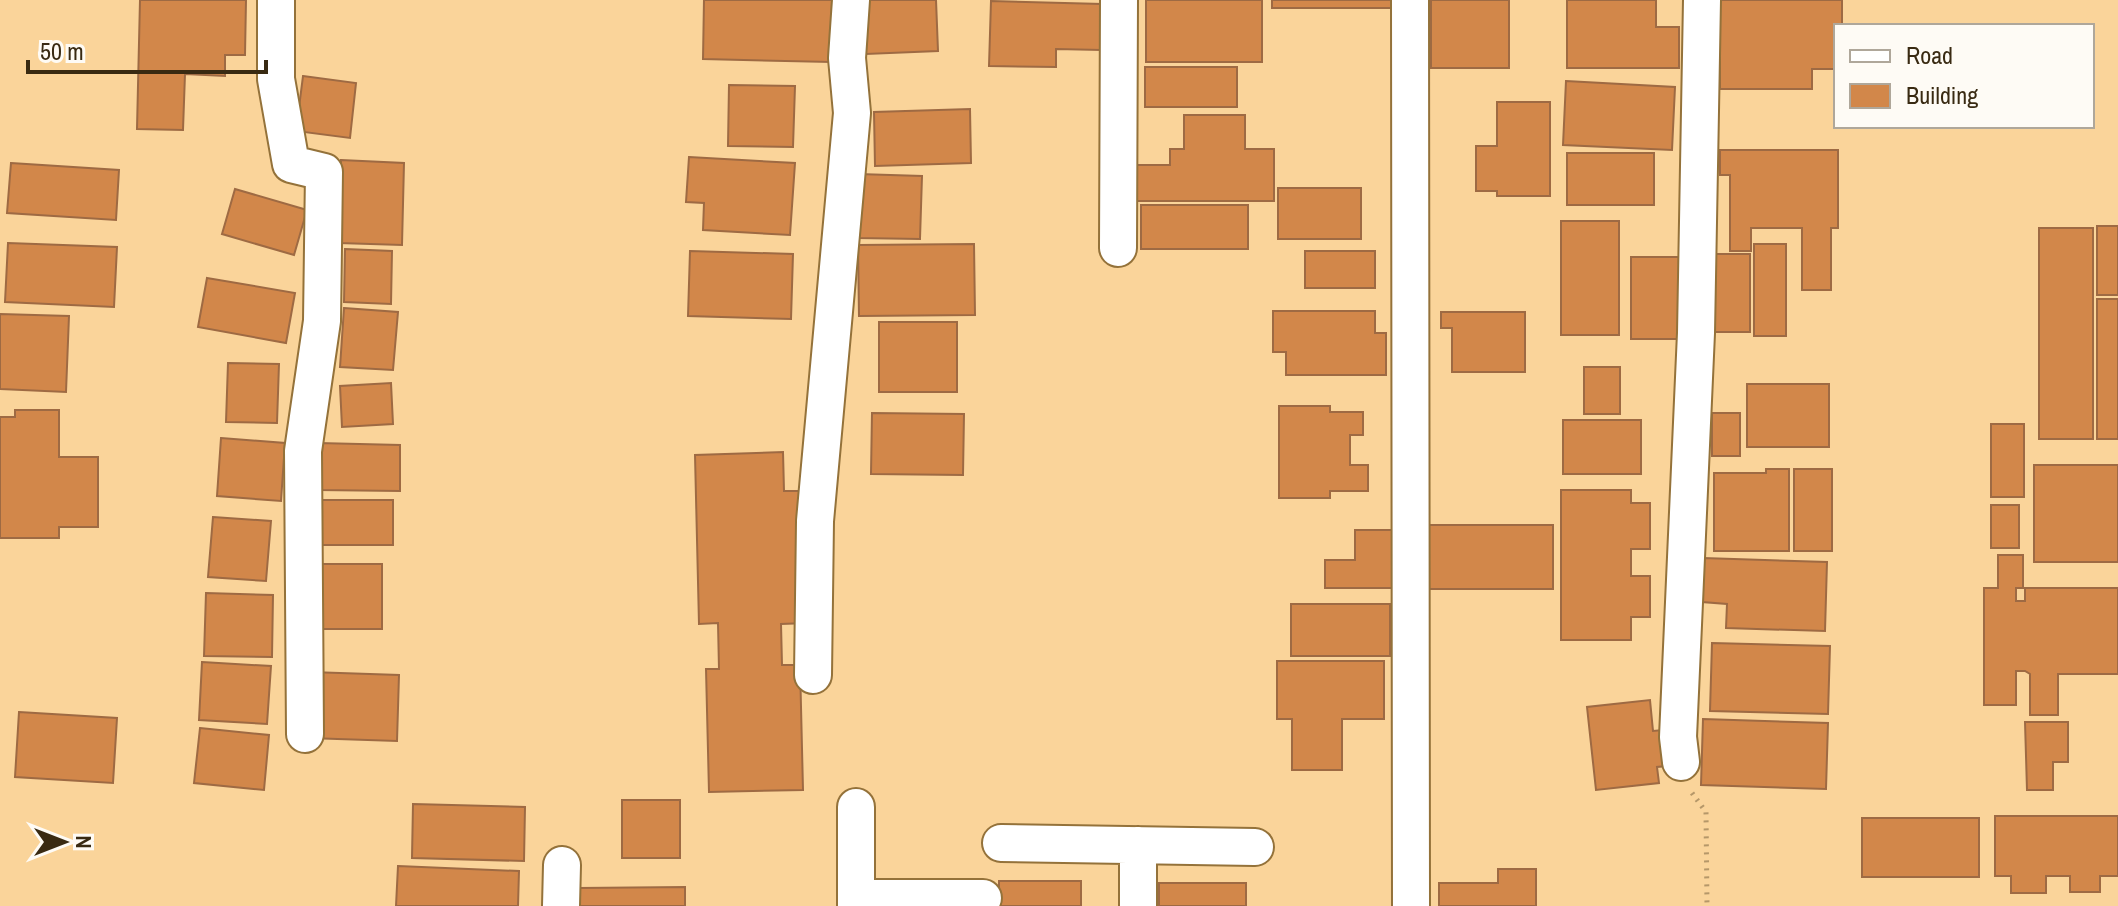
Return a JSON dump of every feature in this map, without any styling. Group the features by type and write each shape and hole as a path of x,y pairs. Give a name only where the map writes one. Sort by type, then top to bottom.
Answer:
{"street":[{"path":"276,0 276,79 291,164 324,172 322,321 303,451 305,734"},
{"path":"813,675 815,521 852,113 847,58 851,0"},
{"path":"1118,248 1119,0"},
{"path":"1410,0 1411,906"},
{"path":"1681,762 1678,737 1696,333 1702,0"},
{"path":"856,807 856,902 983,898"},
{"path":"1001,843 1255,847"},
{"path":"1138,845 1138,906"},
{"path":"561,906 562,865"}],"path":[{"path":"1681,762 1689,787 1706,812 1707,906"}],"building":[{"path":"140,0 246,0 245,55 225,55 225,76 185,74 183,130 137,129"},
{"path":"704,0 832,0 831,62 703,59"},
{"path":"863,0 936,0 938,51 866,54"},
{"path":"1146,0 1262,0 1262,62 1146,62"},
{"path":"1272,0 1403,0 1403,8 1272,8"},
{"path":"1431,0 1509,0 1509,68 1431,68"},
{"path":"1567,0 1656,0 1656,27 1679,27 1679,68 1567,68"},
{"path":"1720,0 1842,0 1842,24 1834,24 1834,69 1812,69 1812,89 1720,89"},
{"path":"991,1 1102,4 1101,50 1056,49 1056,67 989,66"},
{"path":"1145,67 1237,67 1237,107 1145,107"},
{"path":"303,76 356,83 350,138 296,131"},
{"path":"1566,81 1675,87 1672,150 1563,145"},
{"path":"729,85 795,86 793,147 728,146"},
{"path":"1497,102 1550,102 1550,196 1497,196 1497,191 1476,191 1476,146 1497,146"},
{"path":"970,109 971,163 875,166 874,112"},
{"path":"1184,115 1245,115 1245,149 1274,149 1274,201 1131,201 1131,165 1170,165 1170,149 1184,149"},
{"path":"1720,150 1838,150 1838,228 1831,228 1831,290 1802,290 1802,228 1751,228 1751,251 1730,251 1730,175 1720,175"},
{"path":"1567,153 1654,153 1654,205 1567,205"},
{"path":"689,157 795,163 790,235 703,230 704,203 686,202"},
{"path":"341,160 404,163 402,245 339,243"},
{"path":"11,163 119,170 116,220 7,213"},
{"path":"858,174 922,176 920,239 857,238"},
{"path":"1278,188 1361,188 1361,239 1278,239"},
{"path":"235,189 307,210 294,255 222,234"},
{"path":"1141,205 1248,205 1248,249 1141,249"},
{"path":"1561,221 1619,221 1619,335 1561,335"},
{"path":"2097,226 2118,226 2118,295 2097,295"},
{"path":"2039,228 2093,228 2093,439 2039,439"},
{"path":"8,243 117,247 114,307 5,302"},
{"path":"974,244 975,315 859,316 858,245"},
{"path":"1754,244 1786,244 1786,336 1754,336"},
{"path":"345,249 392,251 391,304 344,302"},
{"path":"690,251 793,254 791,319 688,316"},
{"path":"1305,251 1375,251 1375,288 1305,288"},
{"path":"1710,254 1750,254 1750,332 1710,332"},
{"path":"1631,257 1690,257 1690,339 1631,339"},
{"path":"207,278 295,293 286,343 198,327"},
{"path":"2097,299 2118,299 2118,439 2097,439"},
{"path":"344,308 398,312 393,370 340,367"},
{"path":"1273,311 1375,311 1375,333 1386,333 1386,375 1286,375 1286,352 1273,352"},
{"path":"1441,312 1525,312 1525,372 1452,372 1452,328 1441,328"},
{"path":"0,314 69,316 66,392 0,389"},
{"path":"879,322 957,322 957,392 879,392"},
{"path":"228,363 279,364 277,423 226,422"},
{"path":"1584,367 1620,367 1620,414 1584,414"},
{"path":"391,383 393,424 342,427 340,386"},
{"path":"1747,384 1829,384 1829,447 1747,447"},
{"path":"1279,406 1330,406 1330,412 1363,412 1363,435 1350,435 1350,465 1368,465 1368,491 1330,491 1330,498 1279,498"},
{"path":"15,410 59,410 59,457 98,457 98,527 59,527 59,538 0,538 0,417 15,417"},
{"path":"872,413 964,414 963,475 871,474"},
{"path":"1712,413 1740,413 1740,456 1712,456"},
{"path":"1563,420 1641,420 1641,474 1563,474"},
{"path":"1991,424 2024,424 2024,497 1991,497"},
{"path":"221,438 285,443 281,501 217,496"},
{"path":"318,443 400,445 400,491 318,490"},
{"path":"783,452 784,491 804,491 807,623 781,624 782,665 800,665 803,790 709,792 706,669 719,669 718,623 699,624 695,455"},
{"path":"2034,465 2118,465 2118,562 2034,562"},
{"path":"1766,469 1789,469 1789,551 1714,551 1714,473 1766,473"},
{"path":"1794,469 1832,469 1832,551 1794,551"},
{"path":"1561,490 1631,490 1631,503 1650,503 1650,549 1631,549 1631,576 1650,576 1650,617 1631,617 1631,640 1561,640"},
{"path":"313,500 393,500 393,545 313,545"},
{"path":"1991,505 2019,505 2019,548 1991,548"},
{"path":"213,517 271,521 266,581 208,577"},
{"path":"1429,525 1553,525 1553,589 1429,589"},
{"path":"1355,530 1393,530 1393,588 1325,588 1325,560 1355,560"},
{"path":"1998,555 2023,555 2023,588 2016,588 2016,601 2025,601 2025,588 2118,588 2118,674 2058,674 2058,715 2030,715 2030,674 2025,671 2016,671 2016,705 1984,705 1984,588 1998,588"},
{"path":"1703,558 1827,562 1825,631 1726,628 1727,604 1702,602"},
{"path":"318,564 382,564 382,629 318,629"},
{"path":"206,593 273,595 272,657 204,656"},
{"path":"1291,604 1390,604 1390,656 1291,656"},
{"path":"1712,643 1830,646 1828,714 1710,711"},
{"path":"1277,661 1384,661 1384,719 1342,719 1342,770 1292,770 1292,719 1277,719"},
{"path":"202,662 271,666 267,724 199,720"},
{"path":"310,672 399,675 397,741 308,738"},
{"path":"1650,700 1653,731 1663,730 1667,766 1657,767 1659,783 1596,790 1587,707"},
{"path":"19,712 117,718 113,783 15,777"},
{"path":"1703,719 1828,723 1826,789 1701,785"},
{"path":"2025,722 2068,722 2068,762 2053,762 2053,790 2027,790"},
{"path":"200,728 269,735 264,790 194,783"},
{"path":"622,800 680,800 680,858 622,858"},
{"path":"413,804 525,807 524,861 412,858"},
{"path":"1995,816 2118,816 2118,876 2100,876 2100,892 2070,892 2070,876 2046,876 2046,893 2011,893 2011,876 1995,876"},
{"path":"1862,818 1979,818 1979,877 1862,877"},
{"path":"398,866 519,871 518,906 396,906"},
{"path":"1498,869 1536,869 1536,906 1439,906 1439,883 1498,883"},
{"path":"999,881 1081,881 1081,906 999,906"},
{"path":"1159,883 1246,883 1246,906 1159,906"},
{"path":"685,887 685,906 579,906 579,888"}]}
